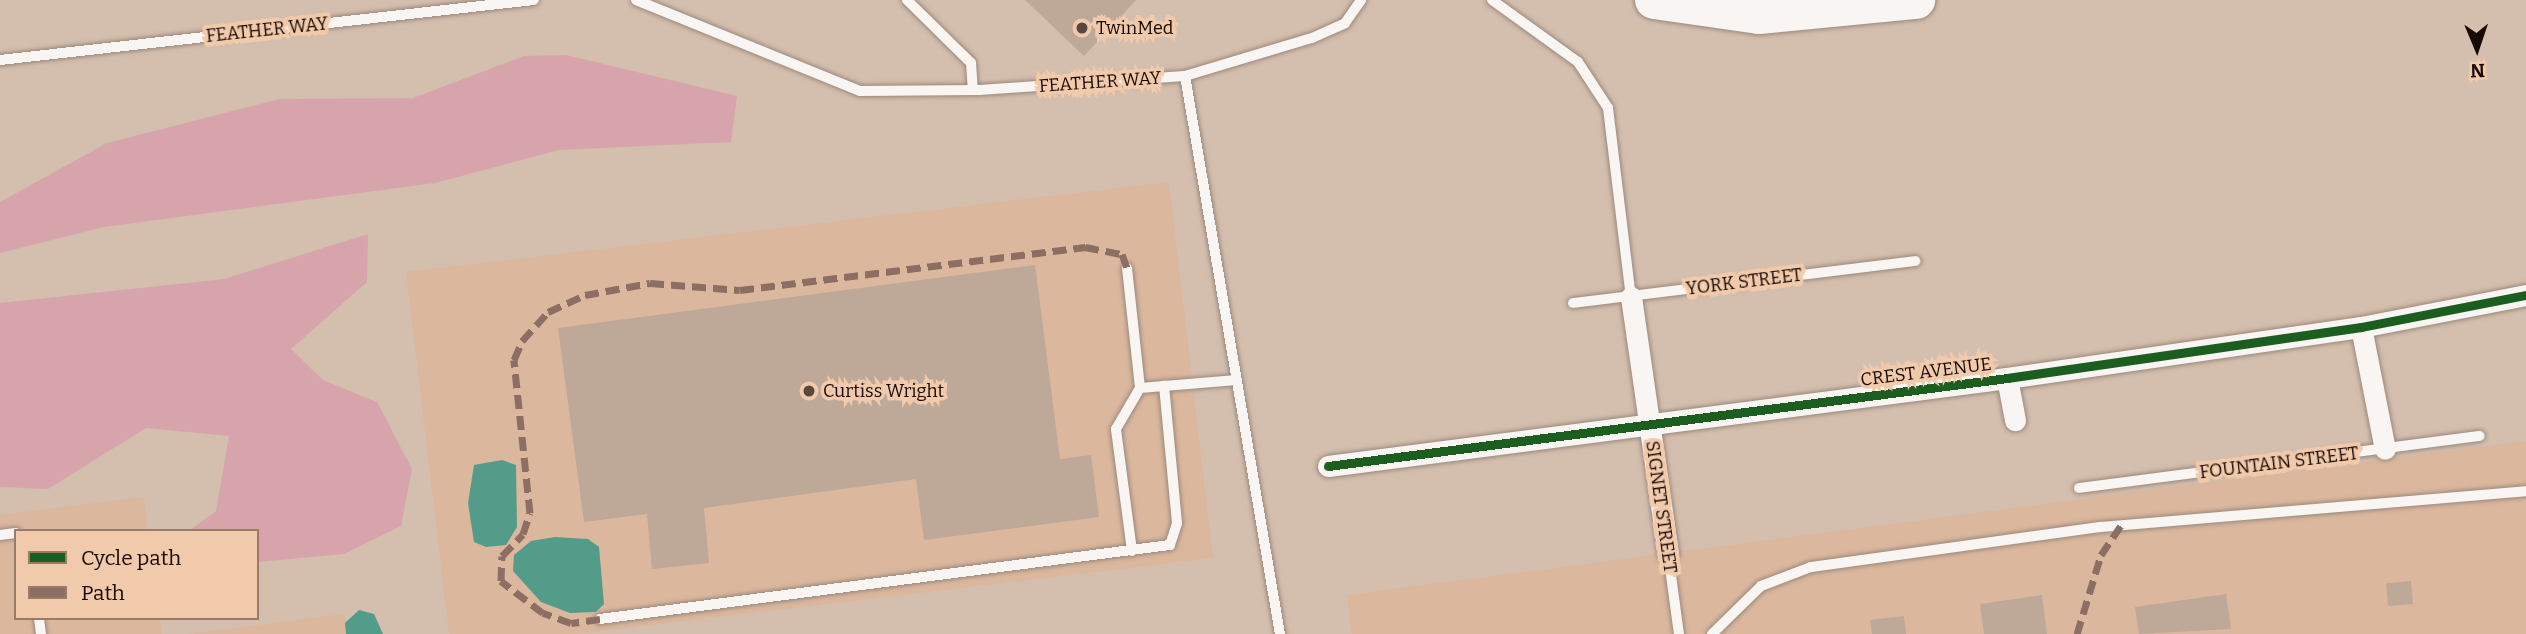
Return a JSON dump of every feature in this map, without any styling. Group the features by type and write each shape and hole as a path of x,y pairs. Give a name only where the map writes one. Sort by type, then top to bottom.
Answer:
{"highway":[{"path":"1654,0 1759,15 1916,0"}],"street":[{"name":"CREST AVENUE","path":"1328,466 2007,378 2361,327 2526,295"},
{"name":"SIGNET STREET","path":"1631,297 1668,553"},
{"path":"2361,327 2385,449"},
{"path":"2007,378 2015,420"}],"lane":[{"name":"FEATHER WAY","path":"0,60 534,0"},
{"name":"FEATHER WAY","path":"636,0 860,90 973,90 1185,76 1280,634"},
{"path":"907,0 971,63 973,90"},
{"path":"1185,76 1312,38 1345,23 1361,0"},
{"path":"1492,0 1578,62 1595,81 1608,108 1617,145 1631,297"},
{"name":"YORK STREET","path":"1573,303 1915,261"},
{"path":"1127,268 1140,388 1115,429 1132,551"},
{"path":"1140,388 1237,380"},
{"path":"600,619 1170,545 1177,532 1164,386"},
{"name":"FOUNTAIN STREET","path":"2079,488 2480,436"},
{"path":"1712,634 1761,586 1811,567 2100,527 2526,491"},
{"name":"SIGNET STREET","path":"1668,553 1679,634"}],"shaded area":[{"path":"566,55 737,96 731,142 559,150 435,183 104,227 0,253 0,202 107,143 280,99 413,98 524,56"},
{"path":"1169,182 1213,558 575,634 449,634 406,272"},
{"path":"368,234 367,282 291,349 323,380 377,402 412,469 401,526 344,554 259,562 259,529 192,529 216,511 229,436 146,428 48,489 0,487 0,303 224,279"},
{"path":"2526,441 2526,634 1352,634 1347,595"},
{"path":"144,497 148,529 14,529 14,620 160,620 162,634 0,634 0,515"},
{"path":"344,614 346,634 189,634"}],"water":[{"path":"502,460 516,465 517,527 506,545 486,547 474,542 468,503 474,465"},
{"path":"555,537 588,539 599,547 604,604 596,612 570,613 541,602 513,571 514,555 531,541"},
{"path":"359,610 374,614 383,634 346,634 345,623"}],"building":[{"name":"TwinMed","path":"1025,0 1136,0 1084,56"},
{"name":"Curtiss Wright","path":"1035,265 1060,459 1091,455 1099,517 924,540 916,479 704,508 709,563 652,569 647,514 584,522 558,328"},
{"path":"2411,581 2413,604 2388,606 2386,583"},
{"path":"2226,594 2231,629 2139,634 2135,607"},
{"path":"2042,595 2047,634 1984,634 1980,604"},
{"path":"1904,616 1906,634 1872,634 1870,620"}],"marked path":[{"path":"600,619 571,623 543,613 501,581 502,556 523,534 530,513 514,360 522,341 548,312 585,295 650,283 740,290 1085,247 1122,254 1127,268"},
{"path":"2077,634 2101,555 2121,525"}],"cycle path":[{"path":"1328,466 2007,378 2361,327 2526,295"}],"place":[{"name":"TwinMed","path":"1082,28"},
{"name":"Curtiss Wright","path":"809,391"}]}
